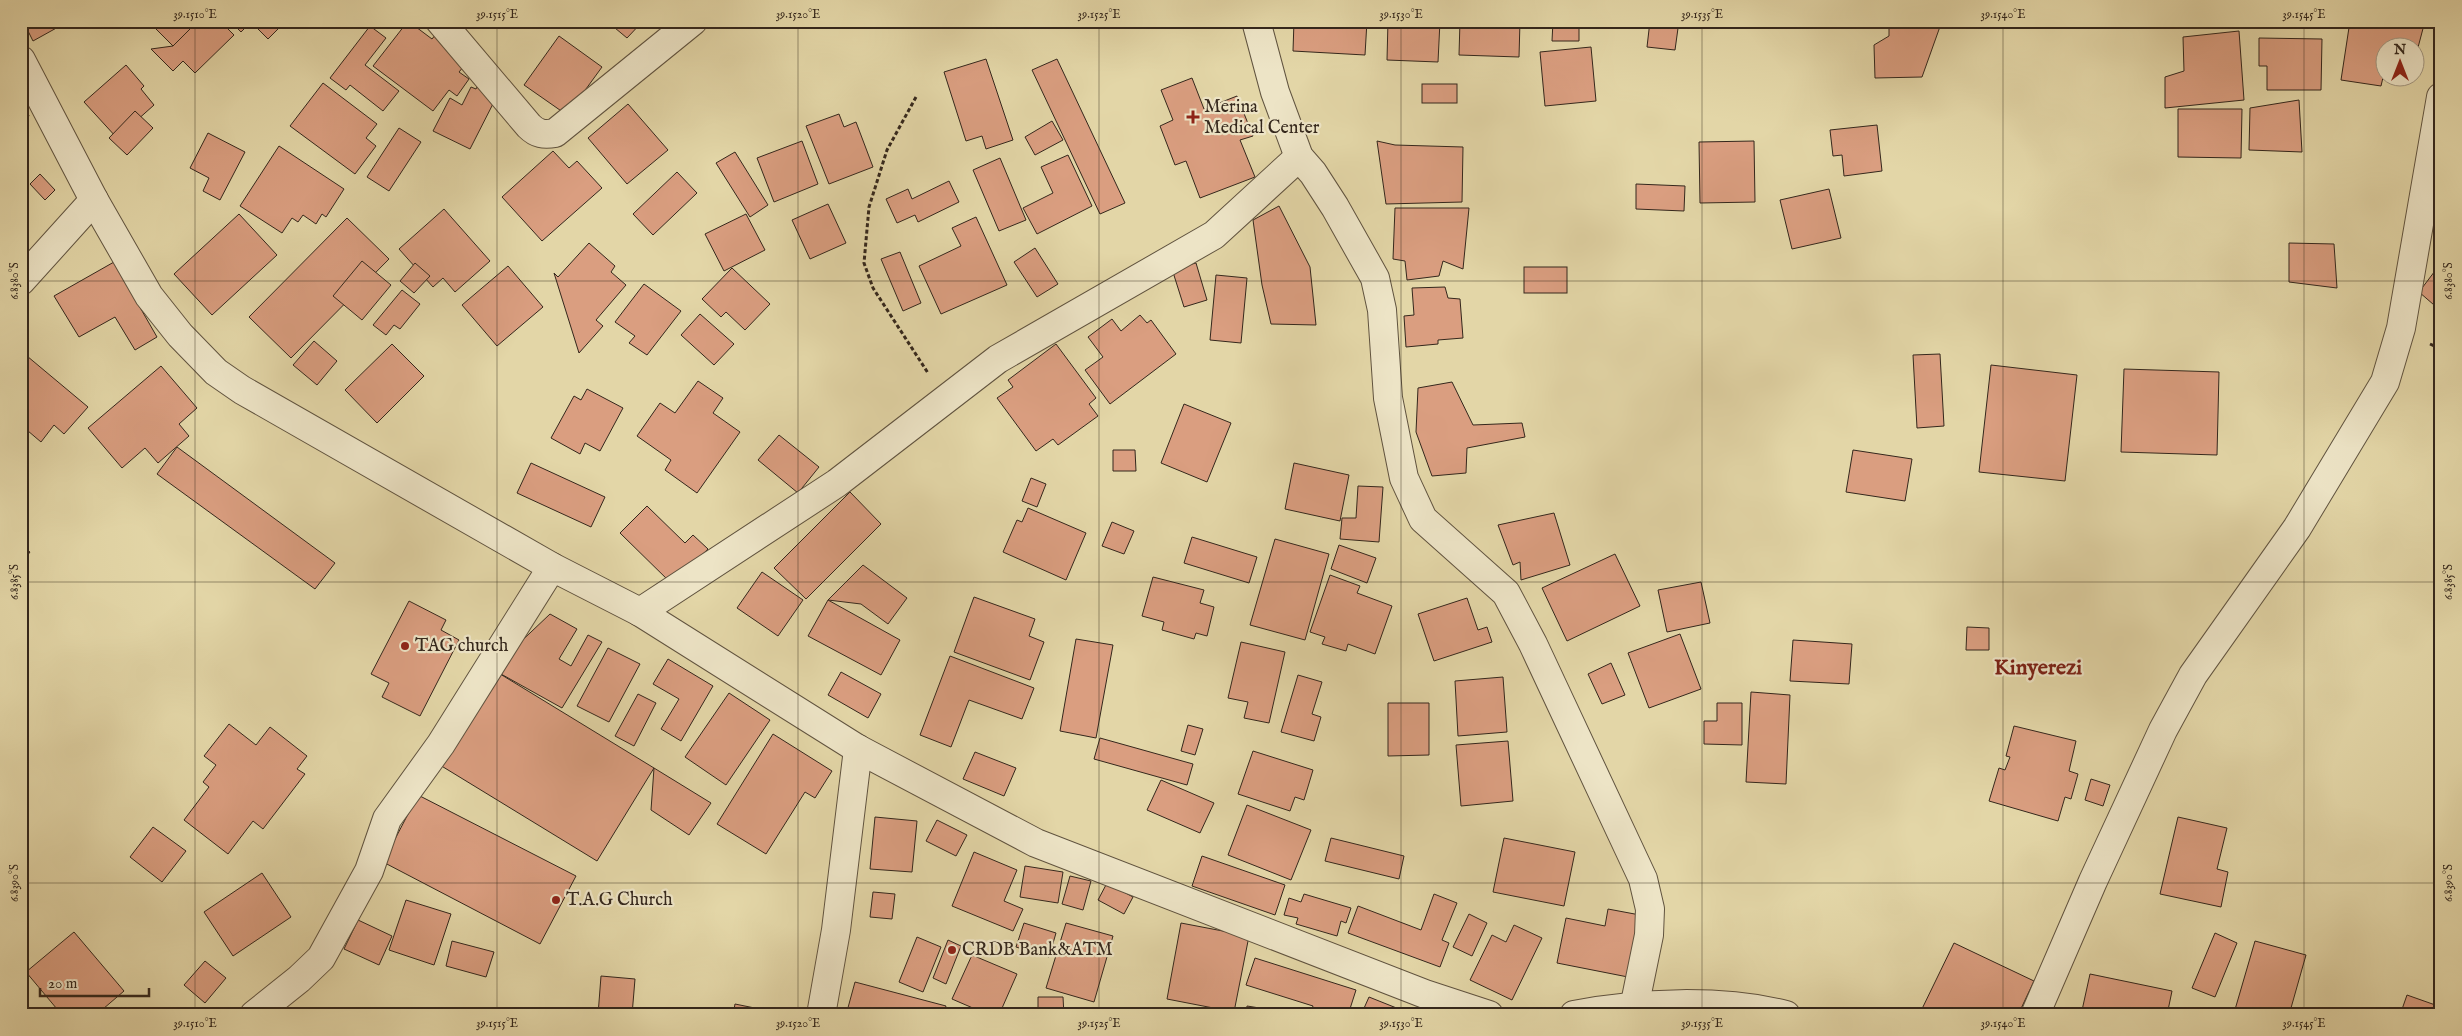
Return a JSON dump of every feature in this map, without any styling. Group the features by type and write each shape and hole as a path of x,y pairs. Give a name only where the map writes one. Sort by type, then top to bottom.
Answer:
{"street":[{"path":"440,21 529,126 539,134 546,135 555,134 694,21"},
{"path":"1256,21 1275,92 1299,157 1313,173 1335,207 1375,278 1382,310 1388,398 1404,478 1423,519 1506,594 1533,644 1643,879 1650,909 1649,935 1634,1008"},
{"path":"21,60 94,200 149,296 180,336 216,372 242,390 552,567 640,612 858,749 1036,843 1425,994 1488,1015"},
{"path":"2035,1015 2093,881 2163,730 2193,676 2296,528 2385,382 2401,328 2441,97"},
{"path":"640,612 837,482 946,401 998,359 1214,235 1299,157"},
{"path":"21,281 94,200"},
{"path":"254,1015 299,979 321,958 369,871 387,819 441,744 552,567"},
{"path":"821,1015 836,930 858,749"},
{"path":"1574,1015 1607,1008 1714,1003 1786,1015"}],"path":[{"path":"916,97 887,150 869,207 864,262 873,288 946,401"}],"building":[{"path":"23,21 69,21 33,41"},
{"path":"148,21 198,21 173,46"},
{"path":"198,21 220,21 234,35 195,73 183,61 173,71 151,49 173,46"},
{"path":"230,21 252,21 241,32"},
{"path":"250,21 286,21 268,39"},
{"path":"408,21 432,39 436,34 458,50 452,57 464,66 459,72 469,79 457,96 449,90 433,111 373,66"},
{"path":"599,21 643,21 627,38 609,23 605,27"},
{"path":"1294,21 1367,21 1365,55 1293,51"},
{"path":"1388,21 1440,21 1438,62 1387,60"},
{"path":"1460,21 1520,21 1519,57 1459,55"},
{"path":"1553,21 1579,21 1579,41 1552,41"},
{"path":"1650,21 1679,21 1675,50 1647,47"},
{"path":"1889,21 1942,21 1922,77 1875,78 1874,45 1889,36"},
{"path":"2220,21 2254,21 2254,24 2220,24"},
{"path":"2350,21 2425,21 2420,38 2374,38 2374,85 2341,80"},
{"path":"370,26 386,38 365,65 399,91 383,111 350,85 346,90 330,78"},
{"path":"2239,31 2244,100 2165,108 2165,77 2184,71 2183,37"},
{"path":"559,36 602,67 567,115 524,85"},
{"path":"2259,38 2322,39 2321,90 2267,90 2267,66 2259,66"},
{"path":"1591,47 1596,101 1545,106 1540,52"},
{"path":"986,59 1013,140 986,149 982,136 966,141 944,72"},
{"path":"1057,59 1125,203 1100,214 1032,70"},
{"path":"126,65 144,86 141,89 154,105 117,138 84,102"},
{"path":"1192,78 1204,109 1237,96 1253,136 1240,140 1255,177 1200,198 1186,161 1175,165 1160,126 1173,120 1161,90"},
{"path":"323,83 377,124 366,138 376,146 355,174 290,126"},
{"path":"1422,84 1457,84 1457,103 1422,103"},
{"path":"478,85 498,94 470,149 433,131 450,98 462,105 471,87 476,89"},
{"path":"2299,100 2302,152 2249,150 2250,108"},
{"path":"628,104 668,150 627,184 588,138"},
{"path":"2178,109 2242,109 2241,158 2178,157"},
{"path":"135,111 153,128 127,155 109,138"},
{"path":"21,113 29,115 21,142"},
{"path":"839,114 844,127 856,122 873,167 829,184 806,126"},
{"path":"1052,121 1063,140 1035,155 1025,137"},
{"path":"1877,125 1882,171 1844,176 1842,155 1833,156 1830,130"},
{"path":"399,128 421,142 389,191 367,177"},
{"path":"208,133 245,152 220,200 203,191 209,178 190,168"},
{"path":"802,141 818,184 774,202 757,158"},
{"path":"1377,141 1395,145 1463,147 1462,202 1386,204"},
{"path":"1754,141 1755,202 1700,203 1699,142"},
{"path":"279,146 344,189 326,217 322,214 316,224 303,215 298,222 292,218 282,233 240,206"},
{"path":"553,151 569,168 577,161 602,188 542,241 502,197"},
{"path":"735,152 768,205 750,217 716,163"},
{"path":"1068,155 1092,206 1037,234 1023,208 1053,193 1041,167"},
{"path":"1000,158 1026,220 999,231 973,170"},
{"path":"677,172 697,193 653,235 633,214"},
{"path":"40,174 55,190 45,200 30,184"},
{"path":"949,181 959,202 918,222 915,215 897,223 886,199 908,189 912,199"},
{"path":"1636,184 1685,186 1684,211 1636,209"},
{"path":"1829,189 1841,238 1792,249 1780,200"},
{"path":"828,204 846,243 810,259 792,220"},
{"path":"1279,206 1310,267 1316,325 1271,324 1262,285 1253,220"},
{"path":"1395,208 1469,208 1463,269 1443,261 1439,276 1407,280 1405,261 1393,259"},
{"path":"444,209 490,261 455,292 443,278 433,287 399,249"},
{"path":"239,214 277,255 212,315 174,274"},
{"path":"746,214 765,250 724,271 705,234"},
{"path":"976,217 1007,285 941,314 919,266 961,246 952,228"},
{"path":"347,218 389,259 291,358 249,317"},
{"path":"589,243 615,266 611,272 626,285 596,320 603,326 579,353 554,273 558,277"},
{"path":"2289,243 2334,244 2337,288 2289,282"},
{"path":"1035,248 1058,284 1037,297 1014,262"},
{"path":"900,252 921,303 903,311 881,259"},
{"path":"362,261 391,285 362,320 333,296"},
{"path":"114,262 157,337 135,350 115,317 79,337 54,296"},
{"path":"415,263 430,276 414,293 400,281"},
{"path":"1196,263 1207,300 1184,307 1172,269"},
{"path":"2441,263 2441,311 2419,292"},
{"path":"508,266 543,307 497,346 462,305"},
{"path":"1524,267 1567,267 1567,293 1524,293"},
{"path":"732,268 770,304 745,330 726,312 721,317 702,299"},
{"path":"1216,275 1247,278 1241,343 1210,340"},
{"path":"644,284 681,311 647,355 629,343 635,336 615,322"},
{"path":"1445,287 1448,298 1460,299 1463,338 1438,340 1438,344 1406,347 1404,316 1414,315 1412,288"},
{"path":"402,290 420,304 400,329 394,325 386,335 373,325"},
{"path":"700,314 734,344 714,365 681,335"},
{"path":"1140,315 1147,323 1151,320 1176,354 1110,404 1085,370 1103,357 1088,337 1112,319 1121,331"},
{"path":"314,341 337,361 317,385 293,365"},
{"path":"392,344 424,376 377,423 345,390"},
{"path":"1056,344 1096,398 1089,404 1098,416 1058,445 1053,439 1036,451 997,398 1013,387 1008,380"},
{"path":"21,351 88,407 64,434 54,425 41,442 21,425"},
{"path":"1940,354 1944,426 1917,428 1913,355"},
{"path":"1991,365 2077,375 2065,481 1979,472"},
{"path":"161,366 197,408 179,424 189,436 158,463 145,448 122,468 88,428"},
{"path":"2124,369 2219,372 2217,455 2121,452"},
{"path":"698,381 723,398 713,413 740,432 697,493 665,470 671,460 637,436 660,403 675,413"},
{"path":"1452,382 1473,425 1522,423 1525,437 1467,448 1466,473 1432,476 1416,432 1418,388"},
{"path":"587,389 623,408 600,451 585,443 580,454 551,438 574,396 581,400"},
{"path":"1184,404 1231,423 1207,482 1161,463"},
{"path":"779,435 819,467 798,493 758,460"},
{"path":"177,447 335,563 315,589 157,474"},
{"path":"1113,450 1135,450 1136,471 1113,471"},
{"path":"1853,450 1912,459 1905,501 1846,492"},
{"path":"531,463 605,497 591,527 517,493"},
{"path":"1294,463 1349,475 1340,521 1285,509"},
{"path":"1031,478 1046,484 1037,507 1022,501"},
{"path":"1358,486 1383,487 1379,542 1340,539 1342,518 1356,518"},
{"path":"850,492 881,524 806,599 774,568"},
{"path":"647,506 685,543 693,535 708,549 672,584 620,533"},
{"path":"1028,508 1086,533 1066,580 1003,552 1017,520 1022,522"},
{"path":"1554,513 1570,565 1521,580 1520,562 1513,565 1498,525"},
{"path":"1112,522 1134,531 1124,554 1102,546"},
{"path":"1192,537 1257,557 1249,583 1184,563"},
{"path":"1275,539 1329,554 1305,640 1250,625"},
{"path":"1339,545 1376,558 1367,583 1331,569"},
{"path":"21,546 30,552 21,564"},
{"path":"1615,554 1640,606 1567,641 1542,588"},
{"path":"863,565 907,598 888,624 861,604 828,600"},
{"path":"762,572 803,600 778,636 737,608"},
{"path":"1330,575 1360,586 1357,593 1392,606 1375,654 1348,644 1346,651 1322,644 1325,637 1310,632"},
{"path":"1153,577 1204,590 1200,603 1214,607 1207,636 1196,633 1194,639 1162,630 1164,622 1142,616"},
{"path":"1701,582 1710,623 1667,632 1658,590"},
{"path":"974,597 1035,619 1029,636 1044,642 1030,680 954,652"},
{"path":"1467,598 1478,630 1487,627 1492,642 1434,661 1418,614"},
{"path":"828,600 900,640 881,675 808,636"},
{"path":"409,601 446,620 441,630 459,640 420,716 382,697 389,683 371,674"},
{"path":"550,614 577,629 559,659 571,666 588,635 602,642 562,708 492,669"},
{"path":"1967,627 1989,628 1989,650 1966,650"},
{"path":"1680,634 1701,689 1649,708 1628,653"},
{"path":"1076,639 1113,645 1096,738 1060,731"},
{"path":"1793,640 1852,644 1849,684 1790,681"},
{"path":"1241,642 1285,652 1269,723 1244,718 1248,702 1228,698"},
{"path":"608,648 640,664 609,722 577,706"},
{"path":"950,656 1034,688 1022,719 969,700 951,747 920,735"},
{"path":"668,659 713,686 681,741 661,729 679,699 653,684"},
{"path":"1611,663 1625,695 1602,704 1588,674"},
{"path":"492,669 654,768 597,861 435,762"},
{"path":"841,672 881,694 868,718 828,695"},
{"path":"1298,675 1322,682 1312,714 1321,717 1314,741 1281,732"},
{"path":"1503,677 1507,732 1458,736 1455,681"},
{"path":"1751,692 1790,695 1786,784 1746,782"},
{"path":"729,693 770,720 726,785 685,757"},
{"path":"638,694 656,703 634,746 615,736"},
{"path":"1388,703 1429,703 1429,755 1388,756"},
{"path":"1717,703 1742,703 1742,745 1704,744 1704,721 1717,721"},
{"path":"229,724 256,745 270,727 307,756 297,769 305,774 263,829 253,821 228,854 184,820 209,787 203,782 216,765 204,756"},
{"path":"1188,725 1203,729 1195,755 1181,751"},
{"path":"2014,726 2076,741 2069,771 2078,774 2071,799 2065,797 2058,821 1989,801 1999,768 2005,770 2010,757 2006,756"},
{"path":"773,734 832,771 815,798 805,792 766,854 717,824"},
{"path":"1100,738 1193,764 1187,785 1094,759"},
{"path":"1508,741 1513,801 1461,806 1456,745"},
{"path":"1253,751 1313,770 1304,800 1295,797 1290,811 1238,794"},
{"path":"975,752 1016,768 1004,796 963,779"},
{"path":"654,768 711,803 689,835 651,810"},
{"path":"2091,779 2110,785 2103,806 2085,800"},
{"path":"1161,780 1214,803 1200,833 1147,810"},
{"path":"418,795 576,876 540,944 383,862"},
{"path":"1247,805 1311,830 1291,880 1228,855"},
{"path":"875,817 917,821 912,872 870,869"},
{"path":"2178,817 2227,828 2217,869 2228,872 2221,907 2160,894"},
{"path":"937,820 967,835 956,856 926,841"},
{"path":"153,827 186,851 162,882 130,857"},
{"path":"1331,838 1404,856 1399,879 1325,861"},
{"path":"1504,838 1575,852 1564,906 1493,892"},
{"path":"974,852 1017,870 1004,901 1023,909 1013,931 952,906"},
{"path":"1202,856 1285,885 1275,915 1192,886"},
{"path":"1025,866 1063,872 1058,903 1020,897"},
{"path":"262,873 291,917 233,956 204,912"},
{"path":"1070,876 1091,881 1083,910 1062,904"},
{"path":"1107,883 1133,897 1124,914 1098,900"},
{"path":"873,892 895,894 892,919 870,917"},
{"path":"1304,894 1351,908 1346,923 1341,921 1337,936 1296,924 1298,918 1284,915 1289,898 1301,902"},
{"path":"1434,894 1457,903 1442,940 1449,943 1440,967 1348,933 1358,906 1421,930"},
{"path":"406,900 451,914 434,965 389,950"},
{"path":"1608,909 1640,915 1628,977 1557,963 1566,918 1605,926"},
{"path":"1469,914 1487,923 1472,956 1453,947"},
{"path":"358,920 392,936 379,965 344,949"},
{"path":"1024,923 1056,933 1049,957 1016,947"},
{"path":"1066,923 1113,936 1094,1002 1046,988"},
{"path":"1181,923 1249,936 1234,1012 1167,999"},
{"path":"1514,925 1542,938 1512,1000 1470,980 1492,935 1506,942"},
{"path":"74,932 124,991 96,1015 62,1015 26,972"},
{"path":"2215,933 2237,943 2215,997 2192,988"},
{"path":"917,937 941,947 923,992 899,982"},
{"path":"948,940 961,946 946,984 933,978"},
{"path":"452,941 494,952 486,977 446,966"},
{"path":"2255,941 2306,955 2289,1015 2274,1015 2260,1011 2259,1015 2234,1013"},
{"path":"1954,943 2034,981 2018,1015 1919,1015"},
{"path":"972,955 1017,974 999,1015 989,1015 952,999"},
{"path":"1255,958 1356,990 1348,1015 1310,1015 1313,1006 1246,985"},
{"path":"205,961 226,978 205,1003 184,985"},
{"path":"2090,974 2172,991 2167,1015 2081,1015"},
{"path":"601,976 635,979 632,1015 598,1015"},
{"path":"855,982 946,1006 943,1015 846,1015"},
{"path":"2407,995 2441,1007 2441,1015 2400,1015"},
{"path":"1038,997 1063,997 1064,1015 1038,1015"},
{"path":"1369,997 1414,1015 1361,1015"},
{"path":"735,1004 789,1015 733,1015"},
{"path":"1247,1006 1297,1014 1297,1015 1246,1015"},
{"path":"645,1009 665,1014 665,1015 644,1015"},
{"path":"1083,1009 1104,1014 1104,1015 1082,1015"}],"place":[{"name":"Merina Medical Center","path":"1193,117"},
{"name":"TAG church","path":"405,646"},
{"name":"T.A.G Church","path":"556,900"},
{"name":"CRDB Bank&ATM","path":"952,950"}],"district":[{"name":"Kinyerezi","path":"2038,668"}]}
